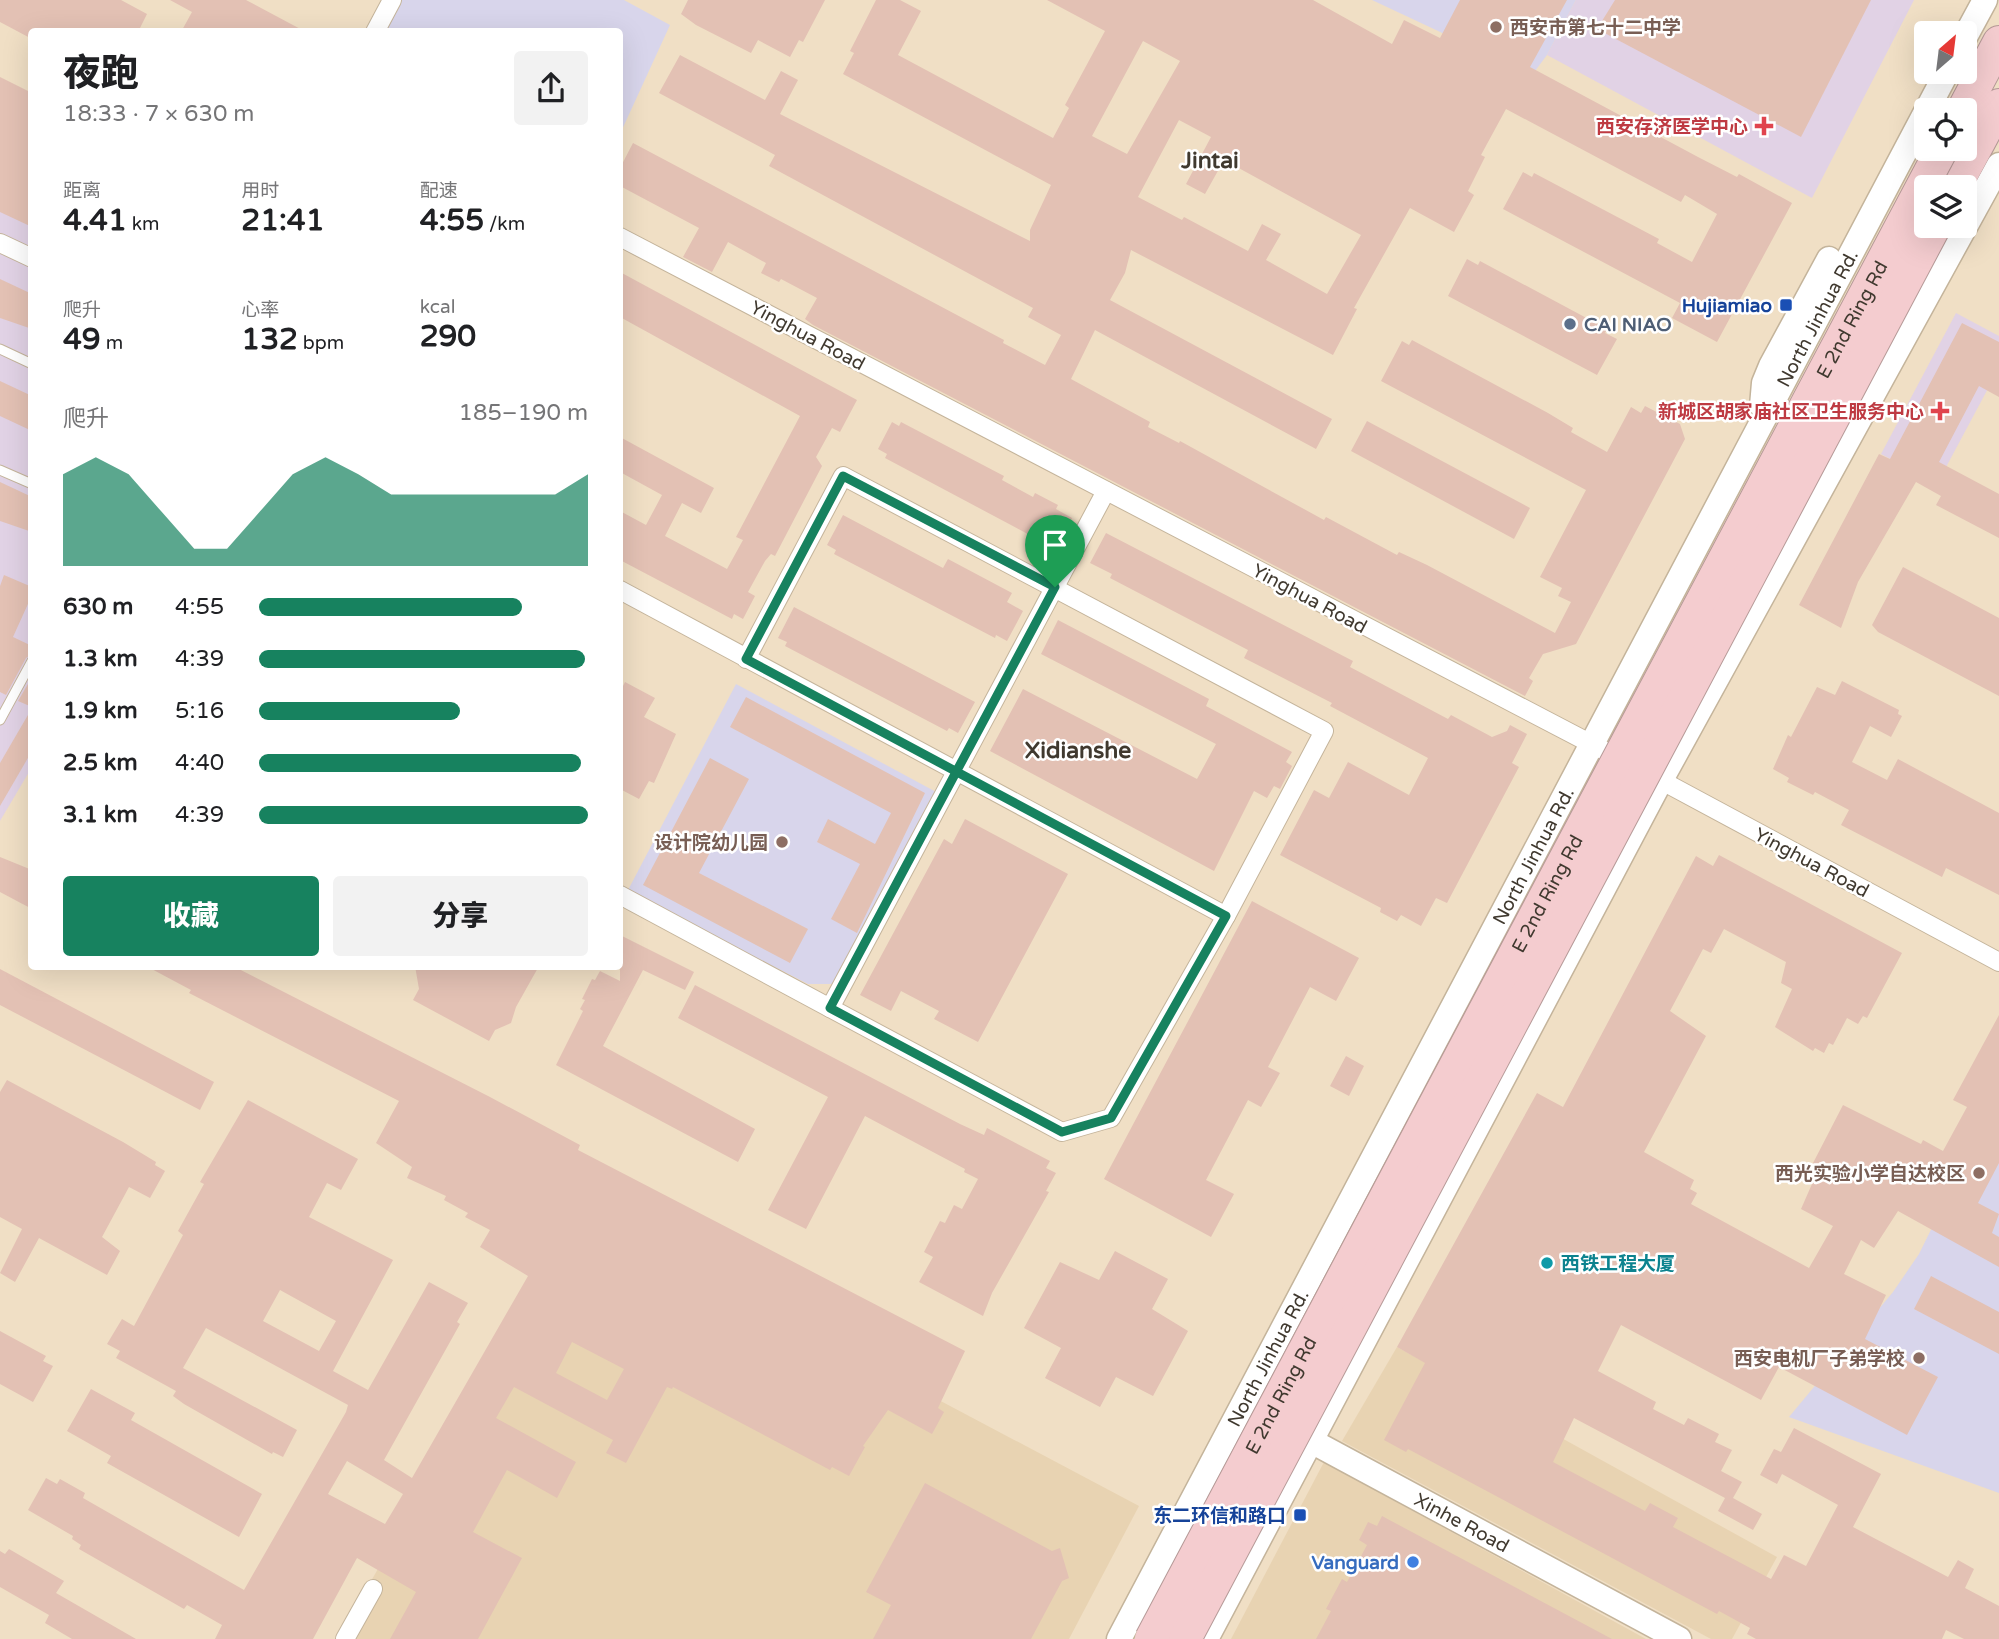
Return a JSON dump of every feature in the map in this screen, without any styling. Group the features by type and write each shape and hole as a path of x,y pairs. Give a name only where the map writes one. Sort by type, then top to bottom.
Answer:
{"highway":[{"path":"1968,98 1999,41"},
{"path":"1961,175 1999,105"},
{"name":"E 2nd Ring Rd","path":"1151,1639 1936,161"},
{"name":"E 2nd Ring Rd","path":"1185,1639 1929,238"}],"main road":[{"path":"1974,21 1985,0"},
{"name":"North Jinhua Rd.","path":"1119,1639 1941,84"},
{"path":"1206,1639 1313,1442 1661,780 1999,165"},
{"name":"Xinhe Road","path":"1243,1405 1679,1639"}],"street":[{"path":"377,28 392,0"},
{"name":"Yinghua Road","path":"623,239 1661,780 1999,962"},
{"path":"0,243 28,256"},
{"path":"623,897 1062,1132 1111,1118 1226,916 1324,731 843,476 746,659"},
{"path":"830,1008 1106,491"},
{"path":"623,592 1226,916"},
{"path":"345,1639 373,1589"}],"lane":[{"path":"0,349 28,362"},
{"path":"0,470 28,482"},
{"path":"0,720 28,668"}],"shaded area":[{"path":"398,0 624,0 670,25 623,127 623,28 383,28"},
{"name":"西安市第七十二中学","path":"1372,0 1576,0 1547,55 1532,75"},
{"name":"西安存济医学中心","path":"1576,0 1914,0 1812,198 1547,55"},
{"path":"0,143 28,159 28,774 0,821"},
{"name":"新城区胡家庙社区卫生服务中心","path":"1956,313 1999,336 1999,368 1937,484 1881,454"},
{"name":"设计院幼儿园","path":"736,684 938,793 837,984 808,984 627,892"},
{"name":"西安电机厂子弟学校","path":"1999,1092 1999,1493 1789,1417 1893,1292 1919,1254"},
{"path":"582,1211 1139,1506 1069,1639 338,1639"},
{"path":"1397,1347 1777,1557 1732,1639 1711,1639 1342,1441"},
{"path":"1324,1462 1646,1639 1231,1639"}],"building":[{"path":"0,0 121,0 147,14 140,28 28,28 28,37 0,22"},
{"path":"170,0 246,0 298,28 183,28 192,12"},
{"path":"688,0 825,0 803,42 799,40 790,57 758,40 751,53 696,25 681,14"},
{"path":"876,0 900,0 921,11 898,55 1053,138 1069,108 1065,105 1105,31 1047,0 1313,0 1392,44 1404,20 1440,38 1460,0 1567,0 1530,67 1698,157 1737,177 1739,174 1792,203 1717,342 1672,318 1680,303 1503,209 1523,172 1532,177 1534,173 1659,239 1657,243 1692,262 1717,214 1685,195 1681,202 1506,109 1481,155 1485,157 1468,191 1474,195 1454,232 1410,208 1354,308 1357,309 1333,355 1131,250 1125,273 1110,300 1332,419 1316,449 1095,330 1071,379 1150,422 1148,427 1179,443 1180,441 1324,520 1326,517 1397,555 1399,552 1427,565 1555,633 1571,602 1558,596 1562,588 1540,577 1586,490 1381,381 1402,341 1409,345 1412,340 1548,413 1573,428 1571,432 1607,452 1631,407 1641,413 1645,406 1680,424 1685,439 1576,644 1543,654 1529,678 1533,681 1525,696 813,325 805,319 817,298 781,279 779,282 761,273 766,263 728,242 712,272 683,257 699,228 623,188 623,162 633,143 1004,340 1003,343 1045,365 1061,335 1028,317 1033,308 769,166 775,155 659,93 680,55 765,100 781,71 798,80 780,114 1030,241 1030,230 1051,185 843,74 854,53 850,51","holes":["1143,41 1180,61 1127,154 1092,136","1179,120 1211,137 1186,184 1205,194 1224,160 1361,235 1327,294 1266,260 1281,234 1262,224 1248,251 1184,217 1182,220 1138,197"]},
{"path":"1615,0 1871,0 1801,137 1597,29"},
{"path":"0,77 28,91 28,225 0,212"},
{"path":"1467,259 1478,265 1480,261 1607,329 1605,333 1617,339 1597,375 1448,296"},
{"path":"623,274 857,400 840,432 832,428 816,457 822,466 775,556 771,554 765,561 748,592 755,596 743,619 734,614 732,619 623,562 623,513 646,525 662,495 623,474 623,439 714,488 701,513 682,503 665,536 727,569 743,540 736,537 800,416 623,319"},
{"path":"0,279 28,292 28,328 0,318"},
{"path":"1962,323 1999,342 1999,397 1979,386 1939,462 1999,494 1999,538 1936,505 1941,496 1916,482 1858,582 1841,628 1799,605 1879,454 1890,459"},
{"path":"0,381 28,394 28,429 0,416"},
{"path":"1367,421 1530,508 1514,539 1351,451"},
{"path":"892,422 899,426 901,422 1004,476 1002,480 1033,497 1035,493 1058,505 1056,509 1072,518 1056,549 885,458 887,454 878,449"},
{"path":"0,482 28,495 28,531 0,521"},
{"path":"843,515 943,568 948,559 1012,593 1007,602 1023,611 1007,641 996,635 995,638 834,554 836,550 827,545"},
{"path":"1106,533 1353,661 1350,667 1448,719 1451,715 1492,737 1507,731 1510,725 1527,734 1512,763 1519,767 1447,903 1436,898 1421,926 1401,915 1397,921 1380,912 1381,908 1280,855 1314,790 1329,798 1348,762 1409,795 1428,758 1330,706 1332,703 1244,658 1248,650 1110,578 1112,574 1090,563"},
{"path":"1903,567 1999,618 1999,696 1878,632 1872,625"},
{"path":"4,575 28,585 28,604 13,637 28,644 28,657 6,695 0,692 0,586"},
{"path":"794,607 975,702 958,733 949,728 947,731 785,646 787,642 778,638"},
{"path":"1058,620 1209,699 1206,706 1292,752 1286,762 1292,766 1280,789 1274,786 1267,798 1254,791 1214,871 990,751 1023,689 1197,779 1216,744 1041,654"},
{"path":"1842,681 1899,710 1898,714 1902,716 1891,737 1870,726 1852,762 1887,780 1898,759 1999,813 1999,895 1946,868 1942,877 1841,825 1849,810 1815,792 1813,795 1787,782 1789,778 1773,769 1788,735 1791,737 1817,687 1835,695"},
{"path":"625,682 655,698 644,717 676,734 654,783 649,781 639,799 623,791"},
{"path":"28,684 28,705 18,701"},
{"path":"746,697 925,793 857,933 831,919 860,864 817,842 828,819 875,844 891,813 730,727"},
{"path":"28,715 28,758 0,806 0,763"},
{"path":"710,758 749,779 699,873 808,929 790,963 643,885"},
{"path":"965,819 1068,874 978,1042 934,1019 939,1011 901,991 891,1011 860,995 944,839 952,844"},
{"path":"1719,855 1902,953 1867,1018 1863,1016 1858,1024 1847,1018 1833,1045 1829,1043 1824,1053 1815,1048 1813,1051 1775,1027 1792,989 1781,983 1786,962 1724,929 1711,953 1703,949 1670,1011 1706,1036 1644,1152 1694,1180 1690,1189 1697,1193 1691,1204 1809,1268 1833,1226 1801,1209 1819,1168 1812,1165 1843,1105 1921,1144 1923,1140 1943,1151 1967,1107 1953,1100 1999,1015 1999,1163 1978,1203 1999,1214 1992,1233 1999,1237 1999,1267 1898,1211 1874,1248 1861,1240 1844,1274 1886,1295 1865,1339 1938,1377 1907,1435 1779,1367 1761,1400 1621,1325 1598,1371 1656,1402 1653,1409 1684,1425 1688,1418 1719,1434 1715,1442 1732,1450 1721,1471 1742,1482 1733,1498 1762,1514 1753,1530 1718,1511 1725,1498 1574,1418 1553,1462 1645,1511 1650,1503 1678,1518 1673,1527 1771,1579 1784,1555 1806,1566 1838,1505 1782,1474 1777,1484 1760,1475 1774,1449 1781,1452 1794,1428 1881,1474 1853,1527 1948,1577 1958,1560 1974,1569 1965,1588 1999,1606 1999,1639 1964,1639 1946,1630 1942,1639 1756,1639 1747,1634 1750,1628 1719,1611 1717,1614 1408,1449 1406,1452 1384,1440 1425,1363 1397,1347 1537,1093 1563,1107 1696,856 1713,866"},
{"path":"0,857 28,868 28,907 0,892"},
{"path":"1252,901 1359,958 1336,1001 1310,987 1268,1067 1280,1073 1261,1107 1248,1100 1206,1180 1234,1194 1211,1237 1104,1179"},
{"path":"623,936 694,972 685,990 643,970 603,1046 755,1129 738,1162 556,1065 583,1011 580,1009 585,1000 582,999 592,979 595,980 600,971 620,981 620,970 623,970"},
{"path":"0,969 214,1082 200,1110 0,1005"},
{"path":"154,970 241,970 490,1097 580,1145 578,1150 965,1351 938,1408 944,1412 932,1434 888,1410 863,1446 865,1447 849,1476 832,1467 830,1470 673,1387 667,1387 626,1463 606,1453 613,1440 514,1387 496,1418 576,1462 557,1498 507,1470 473,1532 522,1558 478,1639 390,1639 416,1592 357,1558 313,1639 215,1639 222,1625 187,1605 184,1609 79,1549 81,1545 72,1539 73,1536 28,1510 46,1478 57,1484 60,1479 85,1493 83,1498 244,1590 346,1412 348,1405 206,1328 183,1368 297,1430 283,1457 273,1452 272,1454 184,1404 173,1396 176,1391 116,1358 120,1351 107,1344 122,1319 134,1326 183,1235 178,1231 204,1184 200,1182 248,1100 358,1159 341,1190 327,1183 309,1217 393,1260 333,1371 368,1390 429,1282 468,1303 457,1322 460,1324 384,1460 412,1478 528,1276 480,1247 490,1230 465,1217 468,1213 444,1200 446,1196 407,1178 412,1167 376,1143 399,1101 189,993 191,990","holes":["280,1290 336,1321 319,1351 263,1321","572,1342 624,1369 607,1400 556,1373","347,1461 403,1494 385,1524 328,1494"]},
{"path":"416,970 537,970 516,1007 511,1023 495,1030 489,1041 413,1000 419,989"},
{"path":"695,985 960,1124 984,1135 987,1128 1050,1161 1046,1168 1056,1173 1046,1191 1049,1192 992,1293 983,1316 919,1282 933,1257 924,1252 940,1221 945,1223 954,1205 962,1209 978,1179 964,1172 965,1169 865,1116 806,1229 768,1210 828,1097 678,1018"},
{"path":"1346,1056 1364,1066 1349,1096 1330,1086"},
{"path":"7,1080 123,1142 156,1162 155,1165 165,1171 150,1198 129,1187 102,1237 120,1251 107,1275 39,1238 15,1282 0,1273 22,1229 0,1217 0,1092"},
{"path":"1115,1251 1168,1279 1152,1309 1188,1331 1153,1396 1116,1377 1100,1407 1045,1378 1061,1348 1024,1328 1060,1262 1099,1280"},
{"path":"1931,1276 1999,1312 1999,1354 1914,1309"},
{"path":"0,1331 46,1356 43,1361 53,1366 33,1402 0,1384"},
{"path":"91,1389 135,1413 131,1420 262,1494 239,1537 107,1463 111,1456 67,1431"},
{"path":"925,1483 1052,1551 1060,1548 1069,1578 1062,1581 1031,1639 873,1639 891,1605 866,1592"},
{"name":"Vanguard","path":"1382,1516 1612,1639 1316,1639 1331,1611 1326,1609 1342,1579 1347,1582 1367,1545 1359,1540 1368,1522 1377,1526"},
{"path":"9,1549 64,1581 56,1593 136,1639 72,1639 45,1623 49,1615 0,1587 0,1551 5,1554"}],"place":[{"name":"西安市第七十二中学","path":"1496,27"},
{"name":"西安存济医学中心","path":"1764,126"},
{"name":"Hujiamiao","path":"1786,305"},
{"name":"CAI NIAO","path":"1570,324"},
{"name":"新城区胡家庙社区卫生服务中心","path":"1940,411"},
{"name":"设计院幼儿园","path":"782,842"},
{"name":"西光实验小学自达校区","path":"1979,1173"},
{"name":"西铁工程大厦","path":"1547,1263"},
{"name":"西安电机厂子弟学校","path":"1919,1358"},
{"name":"东二环信和路口","path":"1300,1515"},
{"name":"Vanguard","path":"1413,1562"}],"district":[{"name":"Jintai","path":"1210,160"},
{"name":"Xidianshe","path":"1078,750"}],"route":[{"path":"1055,587 843,476 746,659 956,772 1226,916 1111,1118 1062,1132 830,1008 956,772 1006,680 1055,587"}]}
